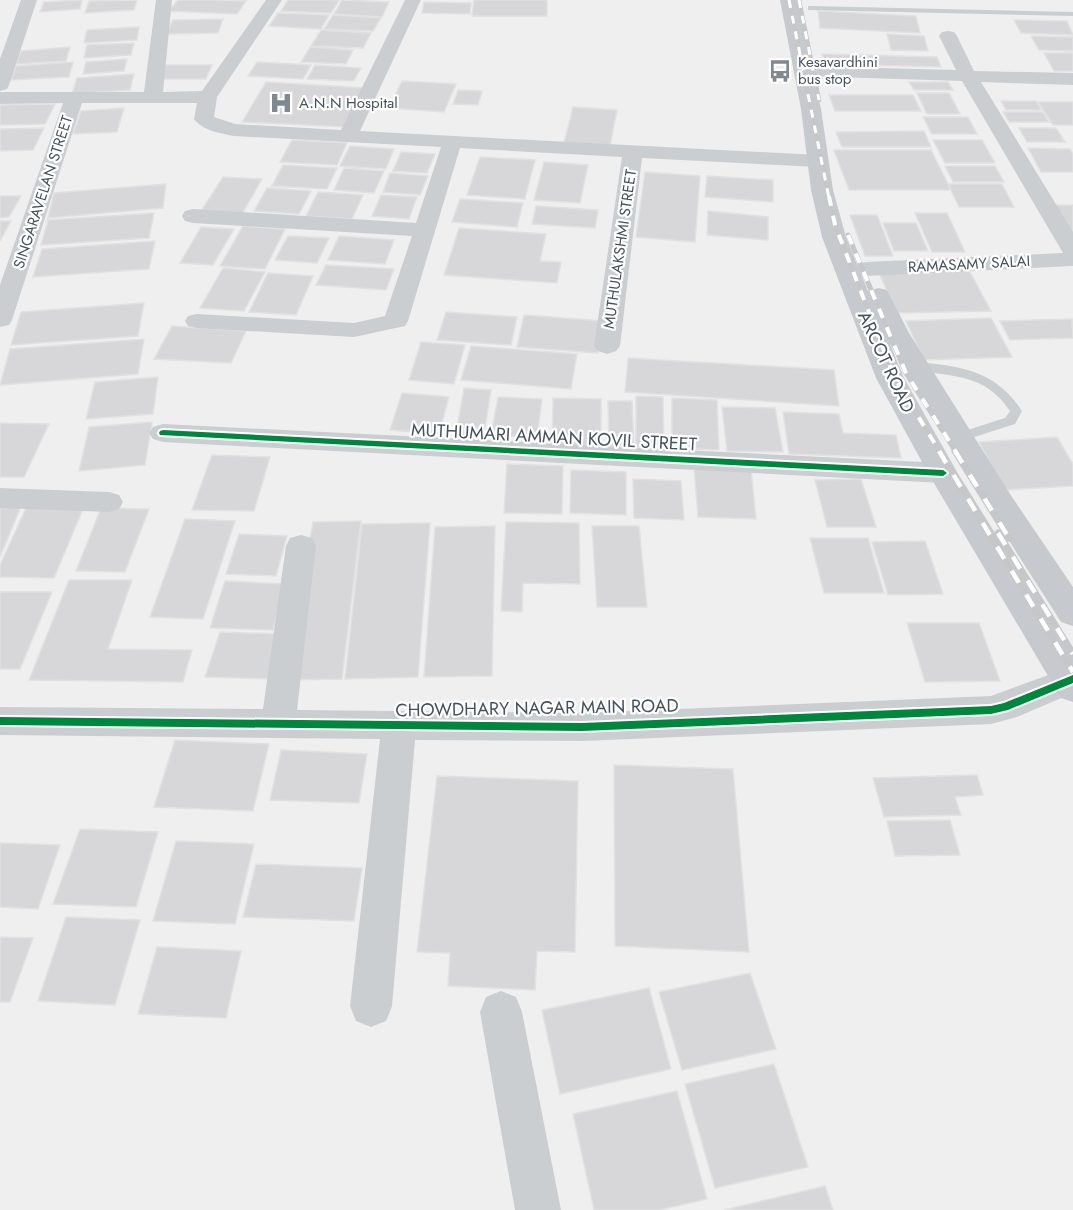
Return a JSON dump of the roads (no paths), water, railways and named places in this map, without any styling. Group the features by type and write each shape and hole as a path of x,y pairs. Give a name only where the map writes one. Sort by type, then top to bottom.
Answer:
{"main road":[{"name":"ARCOT ROAD","path":"803,3 813,71 849,227 866,269 896,333 1073,613"},
{"name":"ARCOT ROAD","path":"813,71 811,109 817,161 834,237 890,378 943,473 1072,683"}],"street":[{"path":"0,85 29,0"},
{"path":"153,96 164,0"},
{"path":"274,0 208,97 204,118 212,124 234,130 817,161"},
{"path":"348,135 413,0"},
{"path":"948,36 1068,256 1073,283"},
{"path":"813,71 1073,79"},
{"path":"0,98 208,97"},
{"name":"SINGARAVELAN STREET","path":"0,320 74,98"},
{"path":"197,321 354,330 396,321 452,143"},
{"name":"MUTHULAKSHMI STREET","path":"607,346 633,152"},
{"path":"193,216 424,230"},
{"name":"RAMASAMY SALAI","path":"866,269 1068,256"},
{"name":"MUTHUMARI AMMAN KOVIL STREET","path":"164,433 943,473"},
{"path":"0,498 109,502"},
{"path":"278,724 301,546"},
{"name":"CHOWDHARY NAGAR MAIN ROAD","path":"0,721 582,727 991,710 1072,683"},
{"path":"371,1006 399,726"},
{"path":"501,1012 538,1210"}],"lane":[{"path":"987,2 991,12"},
{"path":"803,3 1073,14"},
{"path":"917,366 975,375 1009,398 1016,411 1010,421 960,437"}],"railway":[{"path":"789,0 829,198"},
{"path":"799,0 819,100"},
{"path":"829,196 835,225 895,379 940,452"},
{"path":"848,235 906,373 956,452"},
{"path":"939,451 1073,672"},
{"path":"955,451 1009,538"},
{"path":"998,533 1073,654"}],"place":[{"name":"Kesavardhini bus stop","path":"780,71"},
{"name":"A.N.N Hospital","path":"281,103"}]}
